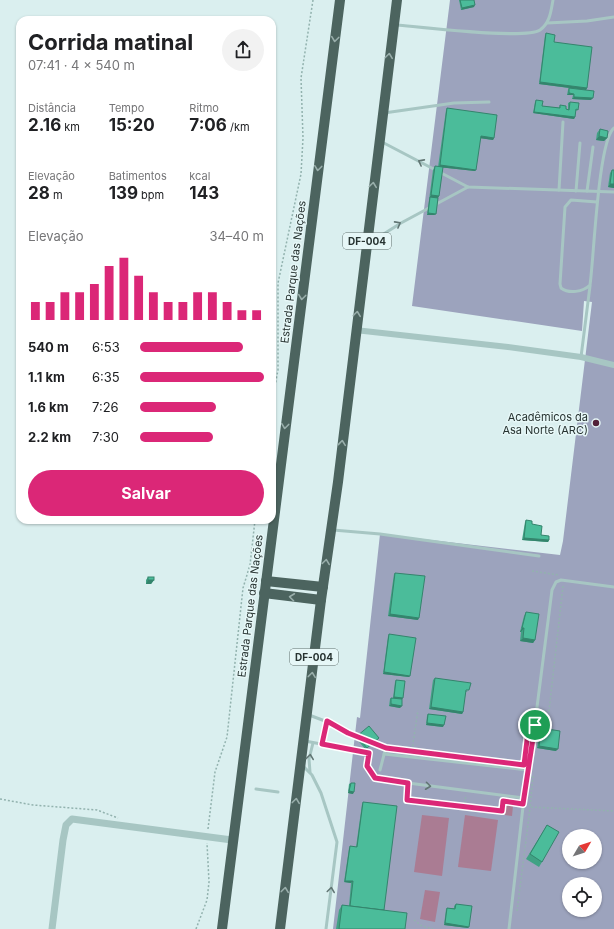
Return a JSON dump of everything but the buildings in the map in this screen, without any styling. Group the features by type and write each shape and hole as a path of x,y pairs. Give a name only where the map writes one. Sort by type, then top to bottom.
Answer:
{"highway":[{"name":"Estrada Parque das Nações","path":"276,502 340,0"},
{"name":"DF-004","path":"280,929 301,764 308,742 307,714 397,0"},
{"name":"Estrada Parque das Nações","path":"222,929 232,840 273,524"},
{"path":"266,581 323,587"},
{"path":"264,593 321,600"}],"street":[{"path":"355,330 410,335 581,357 614,364"},
{"path":"52,929 66,825 72,819 232,840"}],"lane":[{"path":"394,25 529,34 541,29 547,23 550,18 553,0"},
{"path":"547,23 587,21 614,17"},
{"path":"382,114 454,103 490,102"},
{"path":"559,190 563,122"},
{"path":"581,357 590,285 597,202 606,139 614,128"},
{"path":"379,140 468,187 614,192"},
{"path":"576,190 580,143"},
{"path":"587,191 593,147"},
{"path":"366,246 389,229 468,187"},
{"path":"590,285 578,291 565,291 561,288 563,213 568,202 571,200 597,202"},
{"path":"331,530 380,534 540,556"},
{"path":"509,929 524,798 535,725 551,592 559,581 564,580 614,587"},
{"path":"307,714 327,721 348,733 386,748 380,770"},
{"path":"322,744 327,721"},
{"path":"310,772 308,742 369,753 367,766 375,778 524,798"},
{"path":"384,754 528,770"},
{"path":"301,764 310,772 321,793 337,842 326,929"},
{"path":"256,789 278,792"}],"path":[{"path":"276,381 278,370 278,283 301,174 303,138 301,78 313,0"},
{"path":"196,929 206,900 209,882 207,837 215,772 227,737 243,588 250,565 255,524"},
{"path":"535,725 540,725 541,713 549,712 563,585 570,586"},
{"path":"412,750 418,710"},
{"path":"386,748 449,755"},
{"path":"517,914 534,770"},
{"path":"408,783 407,800 502,811 503,801 497,806 496,810"},
{"path":"464,807 466,791"},
{"path":"0,799 33,806 96,810 117,816 121,825"},
{"path":"530,808 614,811"},
{"path":"414,920 422,926 433,929"}],"shaded area":[{"path":"450,0 614,0 614,929 333,929 357,717 360,718 380,534 560,555 563,541 592,302 584,301 582,331 412,306"},
{"path":"505,806 513,806 512,816 505,815"},
{"path":"422,815 449,818 442,876 414,872"},
{"path":"465,815 498,820 491,871 458,867"},
{"path":"425,890 440,892 435,922 420,919"}],"place":[{"name":"Acadêmicos da Asa Norte (ARC)","path":"596,423"}],"route":[{"path":"327,721 348,733 384,745 386,748 524,765 529,724 535,725 523,804 518,802 503,801 502,811 407,800 408,783 375,778 370,773 367,766 369,753 322,744 327,721"}]}
